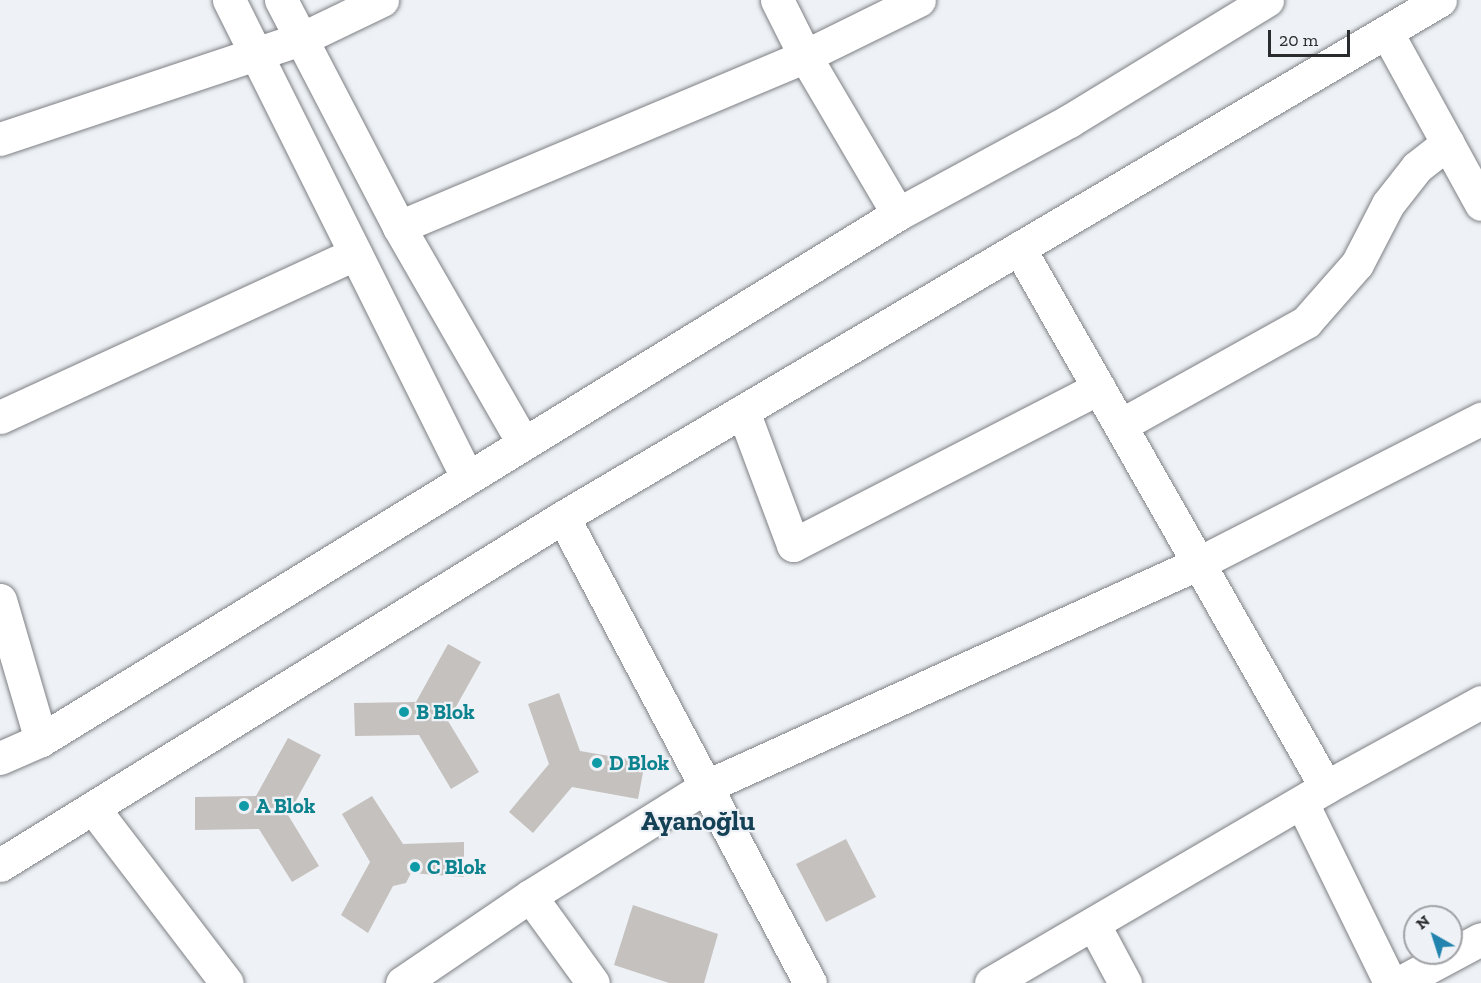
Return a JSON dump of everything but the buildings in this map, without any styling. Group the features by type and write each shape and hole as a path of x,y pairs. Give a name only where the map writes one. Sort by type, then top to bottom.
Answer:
{"street":[{"path":"229,0 467,477"},
{"path":"281,0 399,227 523,443"},
{"path":"0,139 301,39 382,0"},
{"path":"777,0 805,56 898,214"},
{"path":"399,227 805,56 919,0"},
{"path":"0,759 41,740 898,214 1069,121 1267,0"},
{"path":"0,865 563,517 1440,0"},
{"path":"1386,33 1481,204"},
{"path":"1120,425 1306,322 1357,264 1388,204 1418,167 1448,143"},
{"path":"1019,248 1199,563 1314,795 1390,983"},
{"path":"0,417 355,254"},
{"path":"743,411 793,544 1099,388"},
{"path":"402,983 530,896 705,788 1199,563 1481,419"},
{"path":"563,517 810,983"},
{"path":"0,600 41,740"},
{"path":"991,983 1314,795 1481,702"},
{"path":"93,808 227,983"},
{"path":"530,896 593,983"},
{"path":"1094,925 1125,983"},
{"path":"1399,983 1481,939"}],"place":[{"name":"B Blok","path":"404,712"},
{"name":"D Blok","path":"597,763"},
{"name":"A Blok","path":"244,806"},
{"name":"C Blok","path":"415,867"}],"district":[{"name":"Ayanoğlu","path":"698,822"}]}
